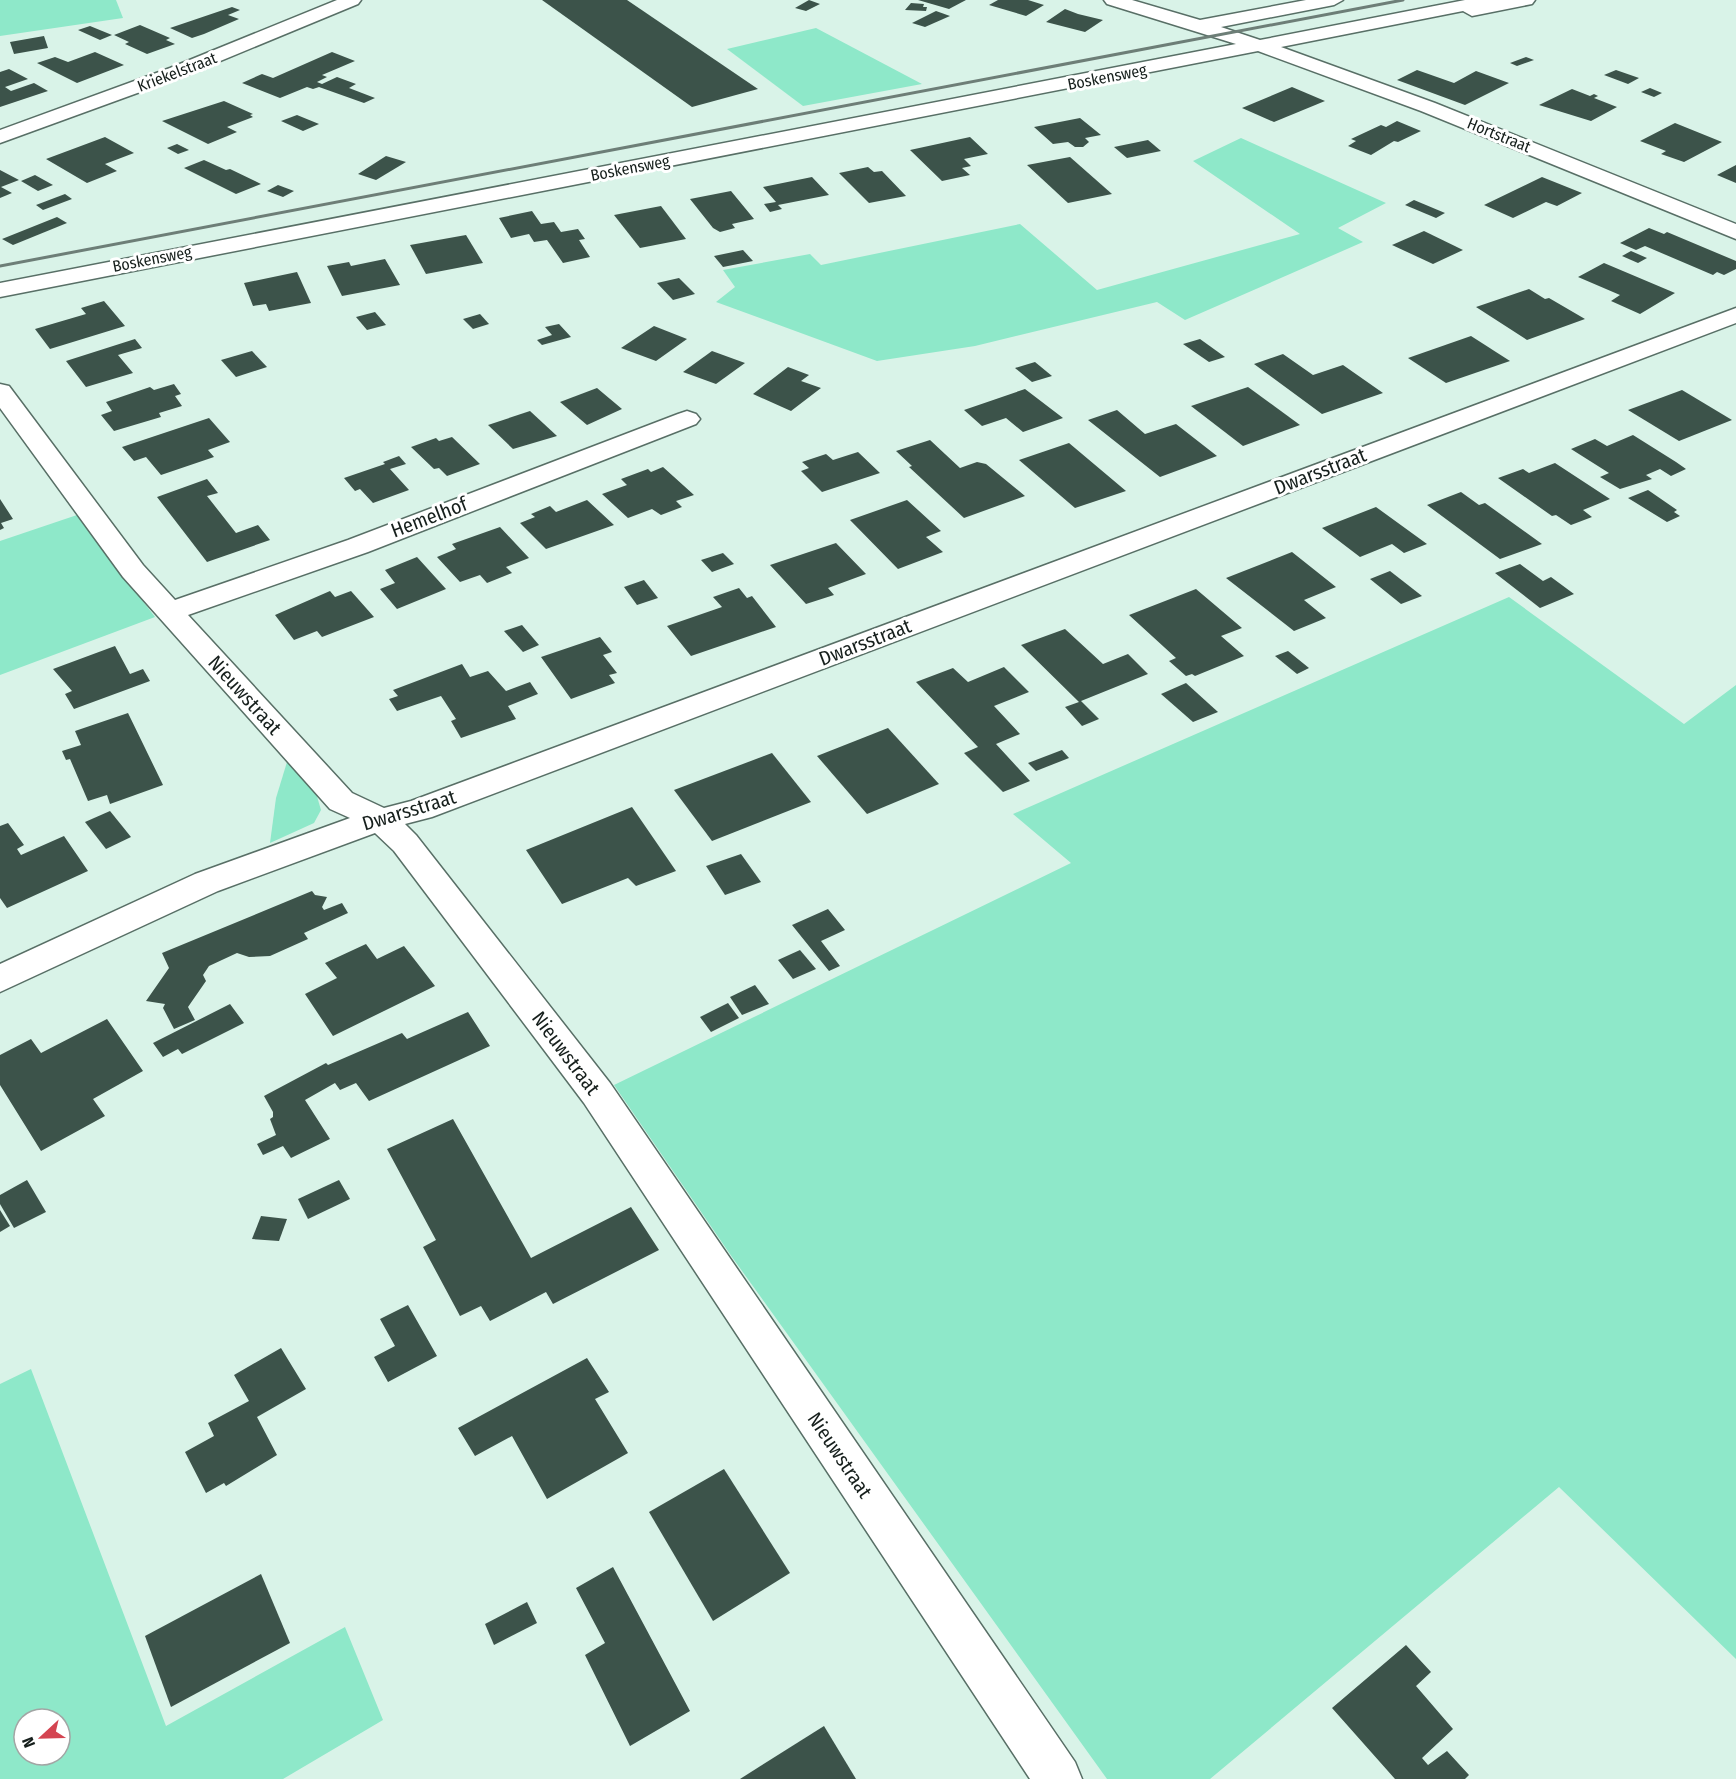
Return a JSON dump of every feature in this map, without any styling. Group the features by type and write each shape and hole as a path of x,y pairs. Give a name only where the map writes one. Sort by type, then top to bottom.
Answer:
{"street":[{"name":"Kriekelstraat","path":"0,137 210,60 352,0"},
{"name":"Hortstraat","path":"1113,0 1227,33 1489,131 1736,232"},
{"path":"1201,25 1334,0"},
{"path":"1259,46 1493,0"},
{"path":"1286,55 1302,44 1526,0"},
{"name":"Boskensweg","path":"0,290 1259,46"},
{"name":"Dwarsstraat","path":"0,979 111,925 317,839 421,809 1736,315"},
{"name":"Nieuwstraat","path":"0,391 133,571 169,612 341,801 380,819 405,843 597,1093 1058,1779"},
{"name":"Hemelhof","path":"169,612 358,546 687,418"}],"green space":[{"path":"0,0 116,0 123,18 0,36"},
{"path":"816,28 922,84 803,106 727,49"},
{"path":"1241,138 1386,203 1338,228 1363,242 1185,320 1157,302 975,346 877,361 716,302 735,287 723,270 810,254 821,265 1020,224 1097,290 1300,234 1193,161"},
{"path":"77,515 155,617 0,675 0,541"},
{"path":"1509,597 1684,724 1736,685 1736,1659 1559,1487 1210,1779 1107,1779 732,1257 614,1085 1071,863 1013,814"},
{"path":"287,762 316,793 321,810 314,823 270,843 276,798"},
{"path":"31,1369 166,1726 345,1627 383,1720 283,1779 0,1779 0,1384"}],"building":[{"path":"542,0 627,0 758,89 692,107"},
{"path":"809,0 820,4 806,11 795,8"},
{"path":"918,0 966,0 949,9"},
{"path":"998,0 1028,0 1044,5 1026,16 989,5"},
{"path":"911,3 924,4 923,7 927,7 926,11 905,10"},
{"path":"232,7 240,10 228,15 239,19 204,34 192,38 170,28"},
{"path":"1065,9 1103,20 1085,32 1046,22"},
{"path":"936,11 950,16 925,27 912,23"},
{"path":"140,25 170,38 166,40 175,44 147,54 125,44 129,42 114,35"},
{"path":"90,26 112,35 100,40 78,30"},
{"path":"44,36 48,48 14,54 10,42"},
{"path":"95,52 124,65 77,83 37,63 55,57 68,62"},
{"path":"332,52 355,61 322,75 327,77 317,82 322,84 337,77 356,84 349,88 375,98 364,103 319,87 313,89 307,87 280,98 242,83 262,74 273,78"},
{"path":"1526,57 1534,60 1517,66 1510,63"},
{"path":"9,69 28,79 5,87 11,91 34,83 48,91 0,107 0,72"},
{"path":"1417,70 1454,83 1476,71 1509,83 1465,105 1397,80"},
{"path":"1616,70 1639,78 1628,84 1604,75"},
{"path":"1292,87 1325,101 1274,122 1242,108"},
{"path":"1650,88 1662,93 1654,97 1641,92"},
{"path":"1572,89 1590,96 1594,94 1598,96 1594,98 1617,107 1591,121 1539,105"},
{"path":"224,101 253,114 250,115 253,117 227,127 237,132 208,144 162,121"},
{"path":"297,115 319,124 303,131 281,121"},
{"path":"1080,118 1101,135 1085,138 1089,142 1083,147 1075,147 1068,142 1053,144 1034,127"},
{"path":"1397,121 1421,131 1398,142 1394,141 1371,155 1348,146 1356,141 1351,139 1381,125 1386,127"},
{"path":"1675,123 1722,142 1684,162 1661,154 1666,151 1640,141"},
{"path":"105,137 134,153 105,164 117,171 87,183 46,159"},
{"path":"970,137 988,154 964,159 971,166 962,168 970,175 942,181 910,150"},
{"path":"1148,140 1161,151 1127,158 1114,147"},
{"path":"177,144 189,150 178,154 167,148"},
{"path":"386,156 406,162 376,180 358,174"},
{"path":"1070,157 1112,194 1068,203 1027,165"},
{"path":"204,160 261,184 236,194 184,168"},
{"path":"1736,165 1736,183 1717,175"},
{"path":"868,167 874,172 882,171 906,196 869,203 839,173"},
{"path":"0,170 19,180 1,187 12,193 0,198"},
{"path":"35,175 53,185 38,191 21,181"},
{"path":"812,177 829,195 778,205 782,209 770,212 764,204 776,202 763,187"},
{"path":"1542,177 1582,193 1557,206 1546,202 1513,218 1484,205"},
{"path":"278,185 294,191 283,197 267,191"},
{"path":"731,191 754,219 732,224 735,228 720,232 713,228 690,199"},
{"path":"65,194 72,199 43,210 36,205"},
{"path":"1414,200 1445,213 1436,218 1405,205"},
{"path":"661,206 686,239 640,248 614,215"},
{"path":"532,211 541,224 554,222 561,232 578,229 585,239 579,240 590,257 563,263 547,240 534,242 529,234 511,238 499,218"},
{"path":"57,217 67,223 13,245 2,239"},
{"path":"1649,228 1664,234 1667,232 1736,261 1736,269 1724,275 1717,272 1713,275 1645,246 1636,250 1620,243"},
{"path":"1424,231 1463,250 1433,264 1392,245"},
{"path":"466,235 483,263 426,274 410,245"},
{"path":"743,250 753,261 723,267 714,256"},
{"path":"1631,251 1647,258 1638,263 1622,256"},
{"path":"385,259 400,285 342,296 327,266 349,262 351,266"},
{"path":"1604,263 1675,293 1640,314 1611,301 1620,295 1578,277"},
{"path":"297,272 311,303 269,311 266,304 253,306 244,283"},
{"path":"679,278 695,294 673,300 657,283"},
{"path":"1529,289 1585,319 1527,340 1476,307"},
{"path":"104,301 125,326 50,349 35,329 86,314 81,308"},
{"path":"375,312 386,325 367,330 356,317"},
{"path":"480,314 489,324 473,329 463,319"},
{"path":"559,324 571,337 542,345 537,340 552,335 545,327"},
{"path":"654,326 687,339 656,361 621,348"},
{"path":"1471,336 1510,361 1446,383 1408,358"},
{"path":"135,339 142,348 118,355 133,373 86,387 66,361"},
{"path":"1200,339 1225,357 1209,362 1183,344"},
{"path":"252,351 267,367 236,377 221,360"},
{"path":"712,351 745,363 716,384 683,372"},
{"path":"1283,354 1313,375 1343,365 1383,393 1322,414 1254,364"},
{"path":"1035,362 1052,376 1032,382 1015,368"},
{"path":"788,367 809,375 801,381 821,388 791,411 753,394"},
{"path":"174,384 181,394 175,396 182,406 159,413 161,417 114,431 101,415 112,411 106,402 150,387 154,390"},
{"path":"1248,387 1300,425 1243,446 1191,406"},
{"path":"597,388 622,409 587,425 560,402"},
{"path":"1025,389 1063,418 1023,432 1006,418 982,426 964,410"},
{"path":"1682,390 1732,420 1679,441 1628,410"},
{"path":"1117,410 1145,434 1176,424 1217,456 1160,477 1088,420"},
{"path":"530,411 557,436 513,449 488,425"},
{"path":"209,418 230,442 208,450 214,457 161,475 146,457 134,461 122,447"},
{"path":"1633,435 1686,469 1671,476 1660,469 1646,475 1652,479 1620,489 1600,477 1609,473 1571,449 1595,439 1607,446"},
{"path":"452,437 480,464 447,476 439,468 434,469 411,447 436,438 439,441"},
{"path":"930,440 960,468 977,462 986,464 1025,496 964,518 909,467 912,466 896,451"},
{"path":"1069,443 1126,491 1075,508 1019,460"},
{"path":"858,452 880,473 822,492 801,471 809,468 802,462 826,454 833,460"},
{"path":"399,456 406,464 390,469 409,490 373,503 360,489 355,491 344,478 385,464 383,462"},
{"path":"1555,463 1610,499 1583,510 1592,517 1571,525 1556,515 1552,516 1498,478 1523,469 1529,473"},
{"path":"663,467 694,495 676,501 682,507 661,515 652,509 628,518 602,494 627,485 621,479 648,469 651,472"},
{"path":"207,479 218,493 207,496 236,533 258,525 270,540 207,562 157,497"},
{"path":"1648,490 1677,510 1674,512 1680,516 1667,522 1628,498"},
{"path":"1461,492 1479,505 1485,503 1542,544 1500,559 1427,505"},
{"path":"0,499 13,519 1,523 4,528 0,530"},
{"path":"587,500 614,525 546,549 520,523 535,517 531,514 550,506 556,512"},
{"path":"907,500 941,531 926,537 943,552 898,569 850,520"},
{"path":"1376,507 1427,544 1404,553 1392,544 1360,557 1322,528"},
{"path":"500,527 529,558 506,567 512,573 487,583 480,575 460,582 437,557 456,549 452,544"},
{"path":"836,543 866,574 828,588 834,595 806,604 770,565"},
{"path":"1292,552 1336,587 1304,600 1326,618 1294,631 1226,578"},
{"path":"723,553 734,564 712,572 701,560"},
{"path":"417,557 446,589 397,609 380,589 395,583 385,570"},
{"path":"1520,564 1543,581 1551,577 1574,594 1540,608 1495,573"},
{"path":"1390,571 1422,596 1401,604 1370,579"},
{"path":"644,580 658,598 637,605 624,587"},
{"path":"739,588 747,598 752,596 776,627 691,656 667,626 722,607 713,597"},
{"path":"1196,589 1242,628 1221,636 1244,656 1195,676 1192,674 1186,676 1169,661 1176,658 1129,615"},
{"path":"330,591 335,597 351,591 374,617 322,637 317,631 294,640 275,615"},
{"path":"522,625 539,645 523,652 504,631"},
{"path":"1065,629 1103,664 1128,654 1148,674 1081,701 1099,719 1082,726 1065,707 1079,702 1021,645"},
{"path":"600,637 612,652 603,655 617,673 609,675 615,683 571,699 541,657"},
{"path":"115,646 130,674 143,669 150,681 74,709 65,694 72,691 53,669"},
{"path":"1288,651 1309,668 1297,674 1275,656"},
{"path":"462,664 470,677 488,671 506,691 530,682 538,694 508,706 516,719 461,738 451,721 456,719 441,696 397,711 389,699 398,696 393,690"},
{"path":"1004,667 1029,692 994,706 1020,734 996,744 1030,781 1003,792 964,753 978,747 916,682 953,668 968,682"},
{"path":"1186,683 1218,712 1193,722 1161,694"},
{"path":"128,713 163,785 110,804 107,795 88,801 70,759 66,760 62,751 81,745 75,731"},
{"path":"888,728 939,784 867,814 817,756"},
{"path":"1062,750 1069,758 1036,771 1028,763"},
{"path":"772,753 811,802 712,841 674,790"},
{"path":"632,807 676,871 636,886 628,878 562,904 526,850"},
{"path":"110,811 131,837 106,849 85,822"},
{"path":"8,823 24,845 17,849 21,855 64,836 88,871 7,908 0,898 0,826"},
{"path":"741,854 761,882 725,895 706,866"},
{"path":"312,891 315,895 327,897 322,907 324,910 342,903 348,913 304,933 308,939 270,956 249,957 237,953 209,966 203,975 206,981 188,1007 195,1020 174,1029 163,1008 165,1004 146,1001 169,968 162,953"},
{"path":"828,909 845,930 821,941 840,966 829,971 792,925"},
{"path":"366,944 377,959 404,946 435,986 333,1036 305,994 337,978 325,963"},
{"path":"800,950 816,969 793,979 778,960"},
{"path":"755,985 769,1004 742,1015 730,997"},
{"path":"728,1003 739,1018 711,1032 700,1017"},
{"path":"230,1004 244,1023 182,1054 178,1049 163,1057 153,1043"},
{"path":"468,1012 490,1046 369,1101 356,1083 340,1090 335,1083 305,1100 330,1139 291,1158 283,1146 263,1155 257,1144 276,1135 270,1119 273,1117 273,1112 264,1096 326,1063 328,1065 402,1033 407,1039"},
{"path":"107,1019 143,1071 93,1099 105,1116 41,1151 0,1085 0,1055 31,1039 41,1053"},
{"path":"453,1119 531,1258 631,1207 659,1250 553,1304 546,1292 490,1321 481,1306 460,1316 423,1247 436,1240 387,1149"},
{"path":"27,1180 46,1212 14,1228 0,1204 0,1195"},
{"path":"339,1180 350,1199 308,1219 298,1199"},
{"path":"0,1210 10,1226 0,1232"},
{"path":"261,1216 287,1219 279,1241 252,1239"},
{"path":"408,1305 437,1356 388,1382 374,1357 395,1346 380,1319"},
{"path":"281,1348 306,1389 257,1417 277,1455 226,1486 224,1483 206,1493 185,1452 214,1436 208,1423 249,1401 234,1375"},
{"path":"587,1358 609,1392 595,1399 628,1453 547,1499 512,1436 475,1456 458,1428"},
{"path":"724,1469 790,1573 713,1621 649,1512"},
{"path":"613,1567 690,1711 630,1746 585,1655 605,1643 576,1588"},
{"path":"261,1574 290,1643 171,1707 145,1636"},
{"path":"527,1602 537,1623 494,1645 485,1624"},
{"path":"1406,1645 1431,1672 1416,1686 1453,1729 1422,1758 1428,1765 1447,1751 1469,1775 1465,1779 1395,1779 1332,1708"},
{"path":"824,1726 856,1779 740,1779"}],"railway":[{"path":"0,266 1403,0"}]}
